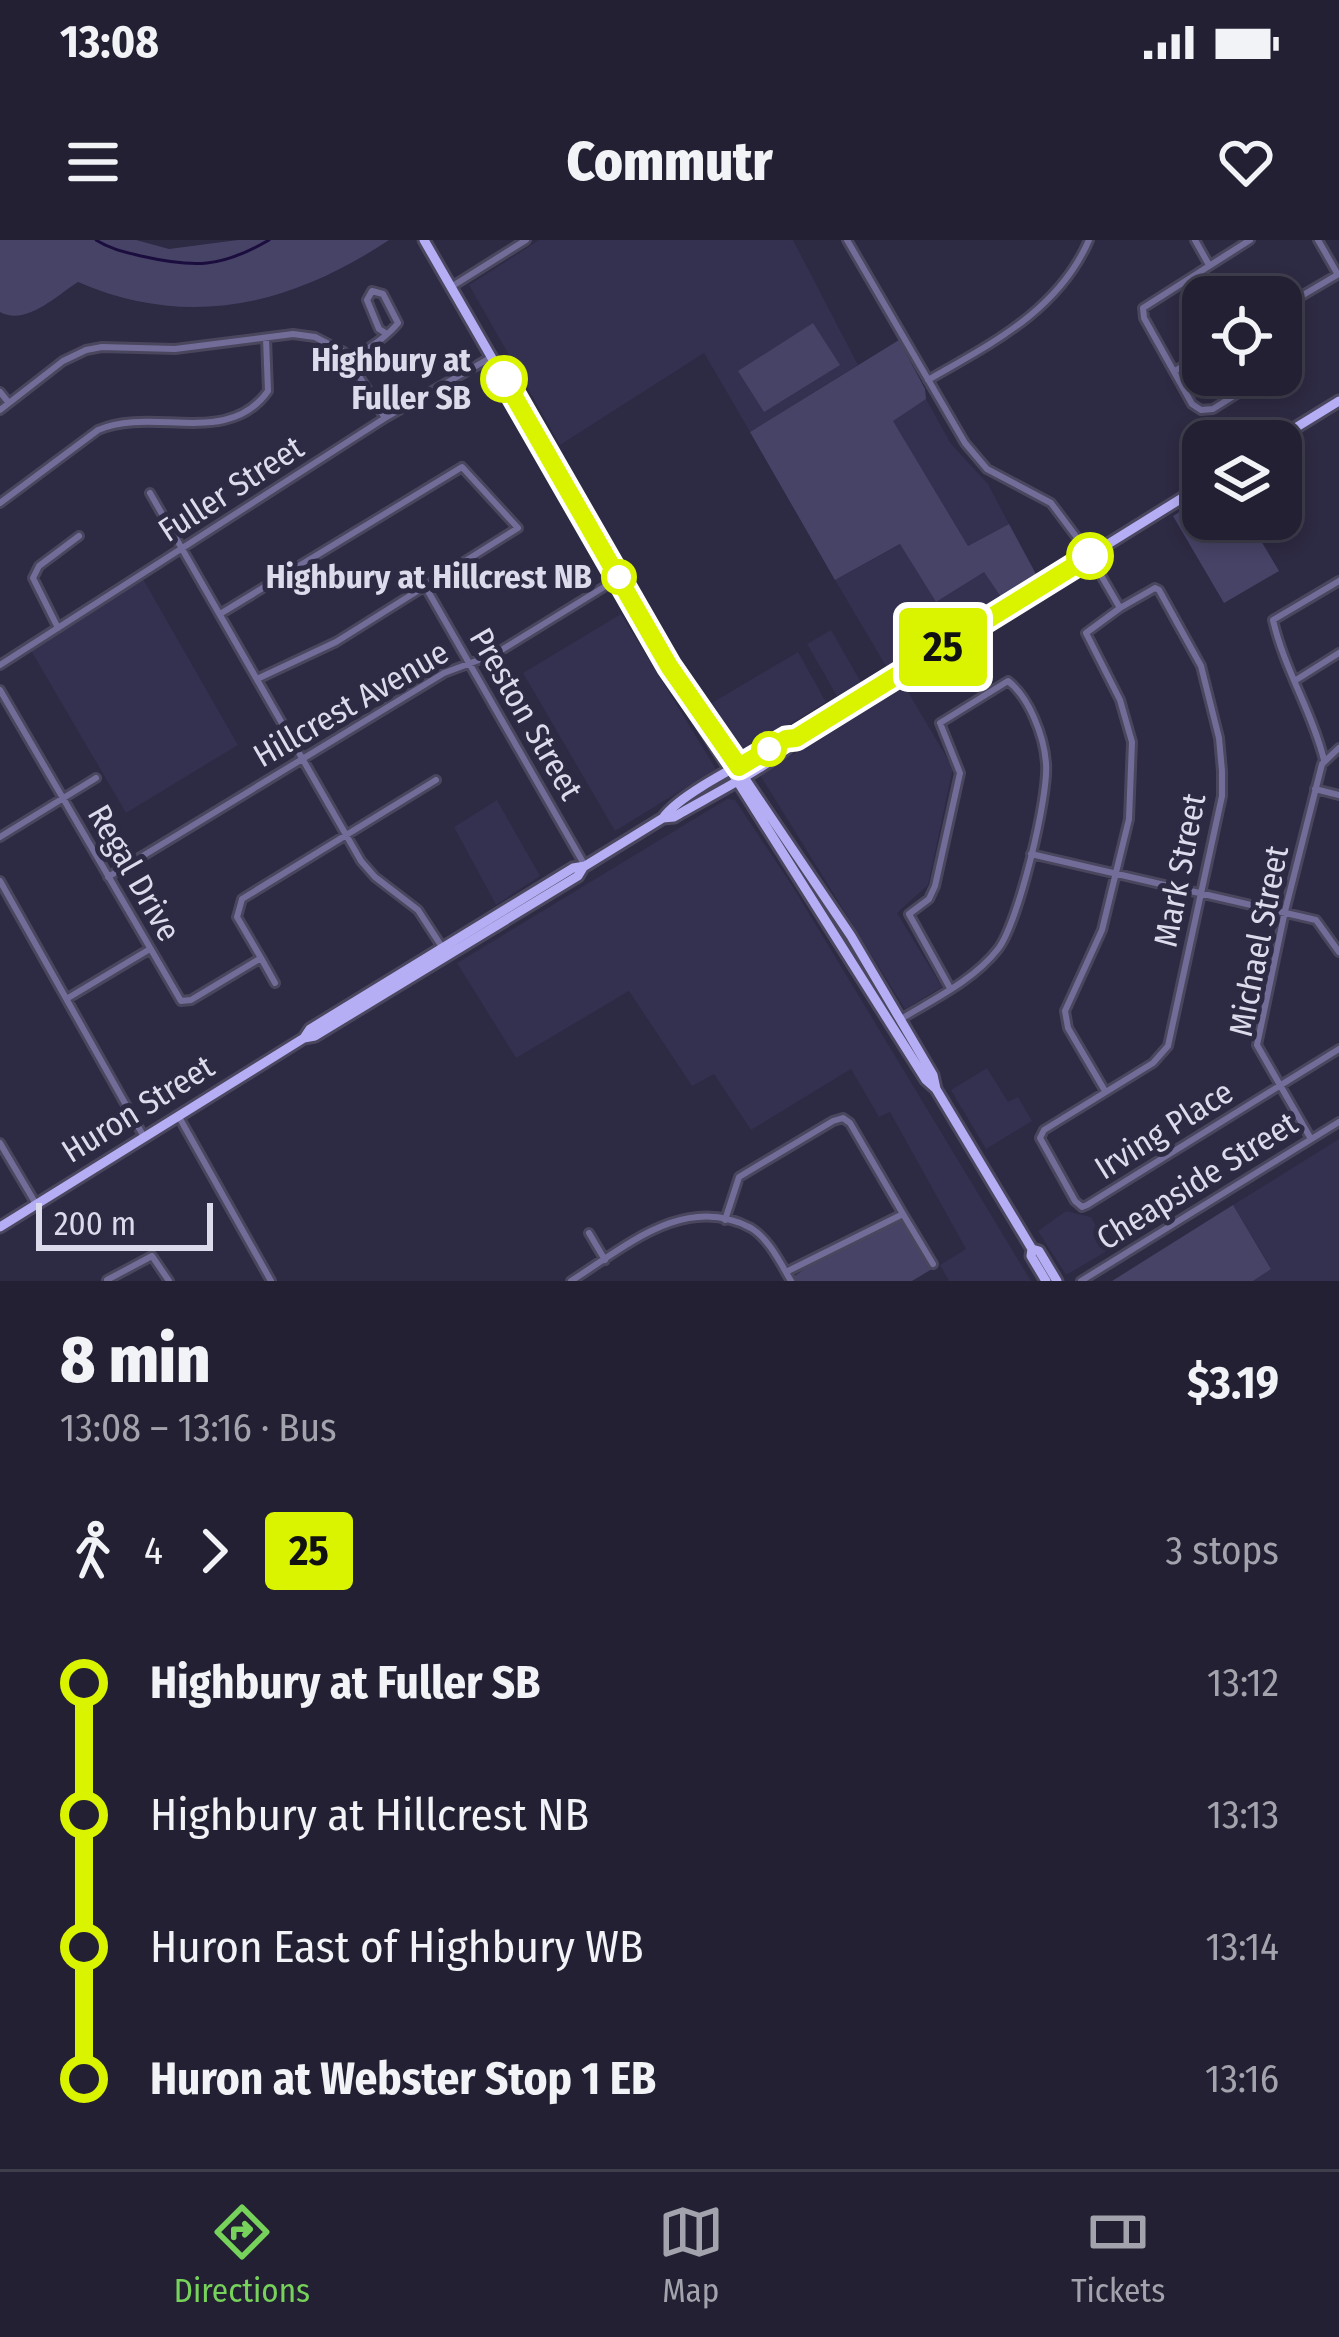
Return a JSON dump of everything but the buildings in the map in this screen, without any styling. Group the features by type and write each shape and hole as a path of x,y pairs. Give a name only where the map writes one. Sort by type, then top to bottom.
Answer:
{"main road":[{"path":"424,240 694,704 851,936 1046,1281"},
{"path":"1302,424 1339,401"},
{"name":"Huron Street","path":"0,1227 304,1038 310,1029 663,818 670,809 793,746 796,738 1182,498"},
{"path":"1032,1249 1039,1251 1057,1281"}],"street":[{"path":"451,287 526,240"},
{"path":"847,240 964,443 987,469 1051,503 1120,608 1086,633 1120,700 1132,742 1132,798 1102,930 1065,1012 1068,1028 1105,1091"},
{"path":"928,380 1017,329 1042,309 1090,240"},
{"path":"1195,240 1209,265"},
{"path":"1182,386 1143,308 1250,240"},
{"path":"1302,296 1338,276 1318,240"},
{"path":"351,360 387,334 398,320 383,294 372,292 367,300 379,329 387,334"},
{"path":"0,410 63,361 86,350 102,346 176,350 292,334 329,342 351,360 385,418"},
{"path":"0,503 113,423 202,424 248,414 268,391 271,380 266,338"},
{"name":"Fuller Street","path":"0,665 385,418 491,358"},
{"path":"1174,371 1182,366"},
{"path":"0,392 9,403"},
{"path":"1188,396 1201,410 1213,409 1234,396"},
{"path":"220,614 462,466 518,529 336,641 257,679"},
{"path":"150,493 361,861 418,910 445,952"},
{"path":"58,628 33,578 39,566 79,536"},
{"name":"Hillcrest Avenue","path":"108,877 444,673 495,654 620,578"},
{"path":"1339,581 1273,620 1280,652 1315,723 1324,760 1339,748"},
{"name":"Preston Street","path":"425,586 585,866"},
{"name":"Mark Street","path":"1040,1138 1044,1130 1154,1063 1168,1046 1222,796 1220,738 1201,666 1159,590 1120,608"},
{"path":"1296,680 1339,653"},
{"path":"896,1022 969,978 1000,947 1014,919 1047,765 1028,707 1008,681 940,722 960,773 935,886 929,899 909,914 950,988"},
{"name":"Regal Drive","path":"0,690 182,1001 261,958"},
{"name":"Michael Street","path":"1311,1139 1257,1045 1324,760"},
{"path":"0,837 96,778"},
{"path":"275,983 237,917 242,899 436,780"},
{"path":"1315,789 1339,795"},
{"path":"1030,853 1316,920 1339,952"},
{"path":"0,881 144,1137"},
{"path":"68,998 150,949"},
{"name":"Irving Place","path":"1040,1138 1082,1207 1339,1049"},
{"path":"178,1116 266,1279"},
{"path":"724,1220 740,1177 843,1118 933,1264"},
{"name":"Cheapside Street","path":"1081,1281 1339,1122"},
{"path":"0,1143 36,1204"},
{"path":"786,1272 903,1214"},
{"path":"571,1281 667,1221 685,1216 753,1229 791,1281"},
{"path":"589,1233 605,1260"},
{"path":"106,1277 152,1256 169,1281"}],"shaded area":[{"path":"0,240 136,240 169,249 238,240 389,240 315,281 238,303 160,305 78,282 40,308 10,315 0,312"},
{"path":"539,240 793,240 858,365 750,432 704,353 560,445 469,285"},
{"path":"813,323 840,365 764,412 738,371"},
{"path":"899,340 926,399 893,421 968,546 1009,524 1037,576 1001,597 984,572 936,602 900,544 835,580 750,432"},
{"path":"926,399 951,444 988,484 1009,524 968,546 892,420"},
{"path":"1182,510 1182,531 1173,516"},
{"path":"1187,540 1261,540 1279,571 1224,603"},
{"path":"901,544 936,602 984,571 1001,597 887,668 835,580"},
{"path":"143,579 238,745 126,813 30,649"},
{"path":"621,614 716,769 615,831 523,673"},
{"path":"831,630 862,684 838,698 807,644"},
{"path":"798,652 826,702 741,755 710,704"},
{"path":"904,685 953,768 928,885 897,913 942,987 905,1009 760,775"},
{"path":"727,799 735,800 793,887 1031,1281 949,1281 940,1265 966,1249 890,1112 879,1117 851,1069 751,1130 714,1074 692,1086 629,991 516,1058 457,963"},
{"path":"497,800 540,876 496,905 454,827"},
{"path":"987,1068 1008,1102 1018,1097 1032,1121 986,1149 951,1090"},
{"path":"1339,1139 1339,1281 1253,1281 1271,1268 1233,1205"},
{"path":"1233,1205 1271,1269 1253,1281 1112,1281"},
{"path":"1066,1211 1091,1217 1109,1250 1066,1275 1038,1231"},
{"path":"899,1220 932,1269 912,1281 795,1281 793,1277 822,1257"}],"waterway":[{"path":"96,240 141,256 192,264 221,261 269,240"}],"bus line":[{"name":"25","path":"504,379 669,666 739,767 786,739 796,738 1090,556"}],"place":[{"name":"Highbury at Fuller SB","path":"504,379"},
{"name":"Highbury at Hillcrest NB","path":"619,577"}]}
